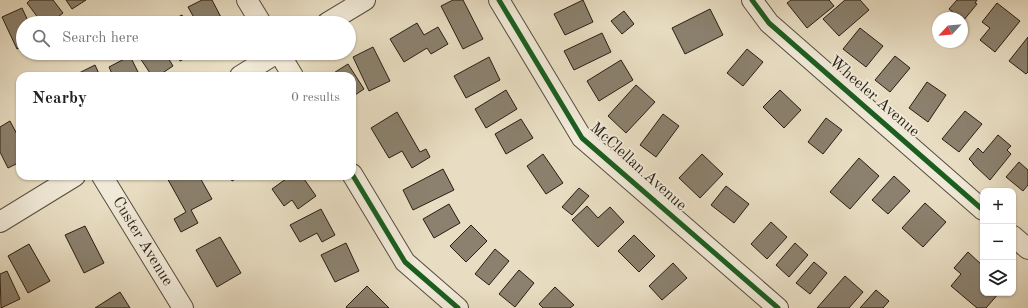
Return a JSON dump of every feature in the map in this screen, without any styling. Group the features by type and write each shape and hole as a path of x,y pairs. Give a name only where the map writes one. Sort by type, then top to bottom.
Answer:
{"street":[{"path":"247,0 257,16"},
{"path":"339,16 365,0"},
{"name":"McClellan Avenue","path":"498,0 582,138 778,308"},
{"name":"Wheeler Avenue","path":"752,0 769,23 980,207"},
{"path":"247,72 266,60"},
{"path":"283,60 290,72"},
{"path":"0,222 68,180"},
{"name":"Custer Avenue","path":"104,180 183,308"},
{"path":"356,180 405,262 458,308"},
{"path":"1016,239 1028,249"}],"building":[{"path":"30,0 53,0 63,13 59,16 37,16 27,3"},
{"path":"66,0 86,0 72,9"},
{"path":"202,0 212,0 220,16 193,16 188,7"},
{"path":"453,0 463,0 483,39 463,49 441,6"},
{"path":"583,0 593,22 565,35 554,14"},
{"path":"791,0 829,0 834,6 807,28 787,3"},
{"path":"845,0 860,0 869,10 839,36 823,19"},
{"path":"957,0 977,0 975,3 977,4 968,15 968,12 953,12 949,9"},
{"path":"997,3 1020,21 995,52 980,40 990,28 982,22"},
{"path":"22,8 26,16 16,16 16,47 2,17"},
{"path":"710,9 723,35 685,54 672,28"},
{"path":"624,11 634,24 622,34 611,21"},
{"path":"417,23 424,35 438,27 448,44 431,54 427,48 404,62 390,39"},
{"path":"860,28 883,46 866,67 843,49"},
{"path":"602,33 611,52 574,70 564,51"},
{"path":"1028,37 1028,72 1026,74 1009,61"},
{"path":"373,47 390,81 369,91 354,60 356,60 356,56"},
{"path":"747,49 763,62 743,86 727,73"},
{"path":"895,56 910,68 890,92 875,80"},
{"path":"489,57 500,80 466,98 454,76"},
{"path":"122,60 132,60 138,72 111,72 109,67"},
{"path":"141,60 169,60 173,66 164,72 149,72"},
{"path":"621,60 633,80 599,101 587,81"},
{"path":"348,64 353,72 335,72"},
{"path":"95,65 98,72 81,72"},
{"path":"356,76 364,89 356,94"},
{"path":"927,82 946,95 928,122 909,108"},
{"path":"636,85 655,102 626,133 608,116"},
{"path":"506,90 517,109 486,128 475,109"},
{"path":"780,90 801,110 784,128 763,107"},
{"path":"965,111 982,124 959,152 942,139"},
{"path":"397,112 420,152 426,149 430,157 412,168 402,151 389,158 371,128"},
{"path":"663,114 679,126 656,157 640,145"},
{"path":"826,118 842,130 823,154 808,142"},
{"path":"521,119 533,138 506,154 495,134"},
{"path":"10,121 16,132 16,164 8,168 0,152 0,127"},
{"path":"998,135 1011,146 1007,150 1011,154 990,180 969,159 978,148 983,153"},
{"path":"543,154 563,183 546,194 527,166"},
{"path":"702,154 723,174 700,198 679,178"},
{"path":"859,158 879,176 850,209 830,192"},
{"path":"1019,162 1028,170 1028,185 1023,191 1006,177"},
{"path":"443,169 454,190 413,210 403,190"},
{"path":"894,176 910,191 888,214 872,200"},
{"path":"168,180 201,180 212,199 191,210 198,223 181,232 174,219 186,212"},
{"path":"284,180 305,180 316,196 298,209 292,200 284,206 272,189"},
{"path":"726,186 749,204 734,223 711,205"},
{"path":"579,188 589,196 572,215 562,207"},
{"path":"925,203 946,222 923,247 902,228"},
{"path":"449,204 460,223 434,238 423,219"},
{"path":"587,206 598,218 610,207 624,222 598,247 572,220"},
{"path":"321,209 335,235 322,242 317,233 300,242 290,225"},
{"path":"771,222 787,237 767,259 751,244"},
{"path":"471,225 487,241 466,262 450,246"},
{"path":"85,226 104,263 84,273 65,235"},
{"path":"634,235 655,256 639,272 618,251"},
{"path":"220,237 241,273 217,287 196,250"},
{"path":"346,243 359,271 335,282 321,255"},
{"path":"795,243 808,255 789,277 776,265"},
{"path":"29,244 50,281 28,293 8,256"},
{"path":"495,249 509,261 489,285 475,274"},
{"path":"968,252 980,263 980,296 996,296 986,308 977,308 951,286 961,274 954,268"},
{"path":"814,262 827,273 810,294 796,283"},
{"path":"673,263 687,278 662,300 649,286"},
{"path":"519,270 534,283 515,307 499,294"},
{"path":"7,271 20,299 1,308 0,274"},
{"path":"845,276 863,292 849,308 817,308"},
{"path":"367,286 389,308 347,308 346,307"},
{"path":"555,287 574,305 570,308 543,308 539,304"},
{"path":"876,290 889,301 883,308 860,308"},
{"path":"120,292 130,308 95,308"}],"cycle path":[{"path":"499,0 582,138 778,308"},
{"path":"752,0 769,23 980,207"},
{"path":"356,180 405,262 458,308"}]}
